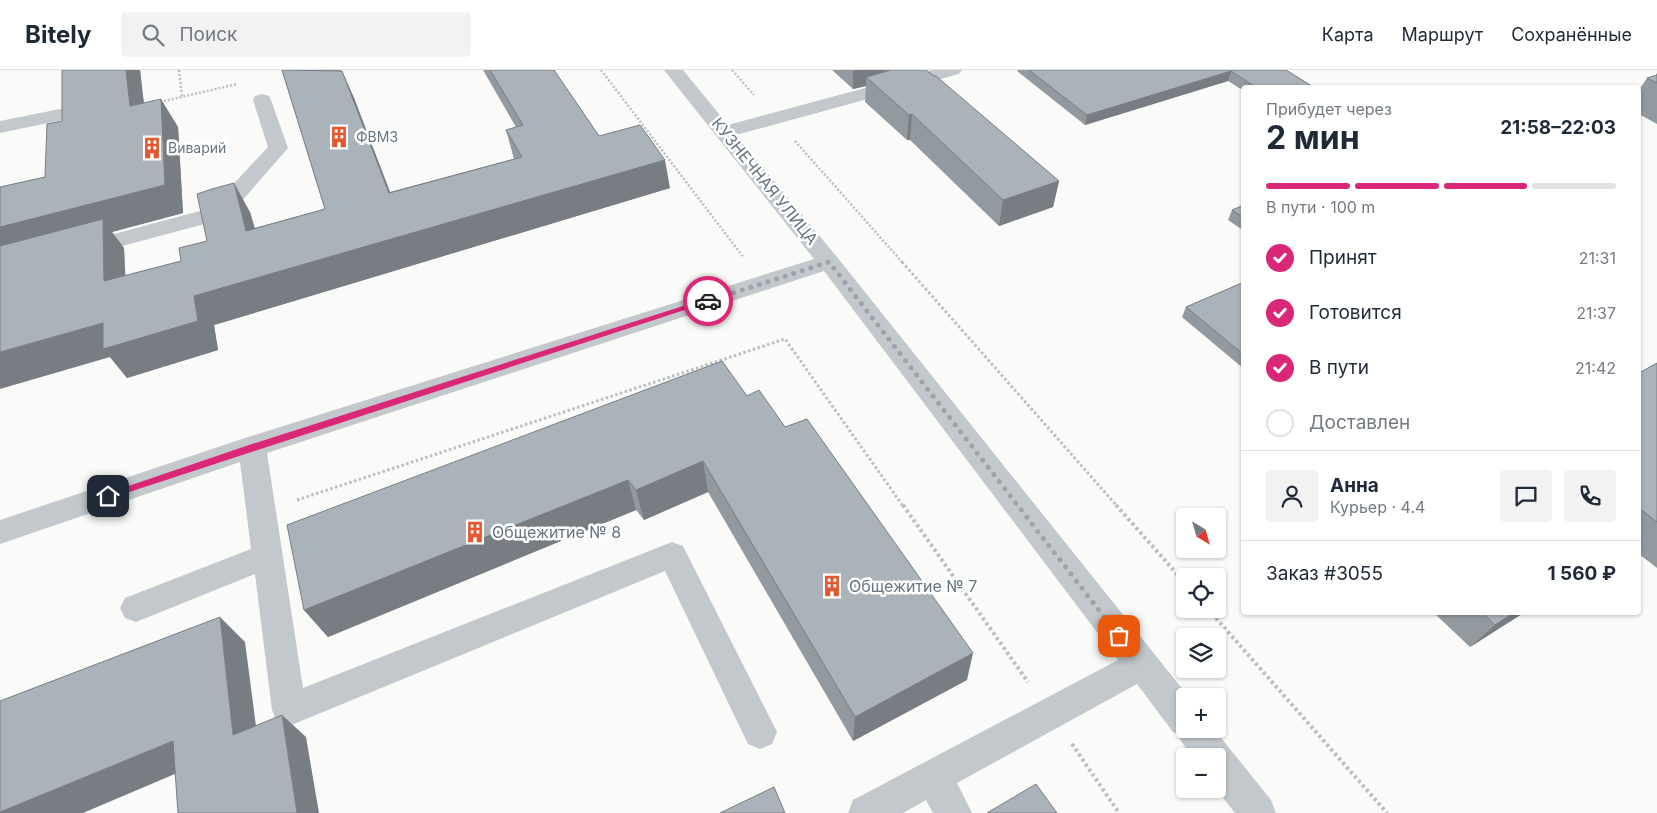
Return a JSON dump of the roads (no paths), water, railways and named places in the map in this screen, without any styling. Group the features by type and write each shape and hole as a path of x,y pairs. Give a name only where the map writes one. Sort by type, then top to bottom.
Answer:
{"street":[{"name":"КУЗНЕЧНАЯ УЛИЦА","path":"673,70 726,132 829,262 1176,709"},
{"path":"726,132 953,70"},
{"path":"57,256 219,213 278,148 262,100"},
{"path":"0,127 60,114"},
{"path":"0,532 252,448 829,262"},
{"path":"252,448 289,710 672,555 760,732"},
{"path":"136,608 267,556"},
{"path":"866,813 1141,664"},
{"path":"1199,738 1207,748"},
{"path":"1226,772 1258,813"},
{"path":"932,777 954,813"}],"place":[{"name":"ФВМЗ","path":"339,137"},
{"name":"Виварий","path":"152,148"},
{"name":"Общежитие № 8","path":"475,532"},
{"name":"Общежитие № 7","path":"832,586"}]}
